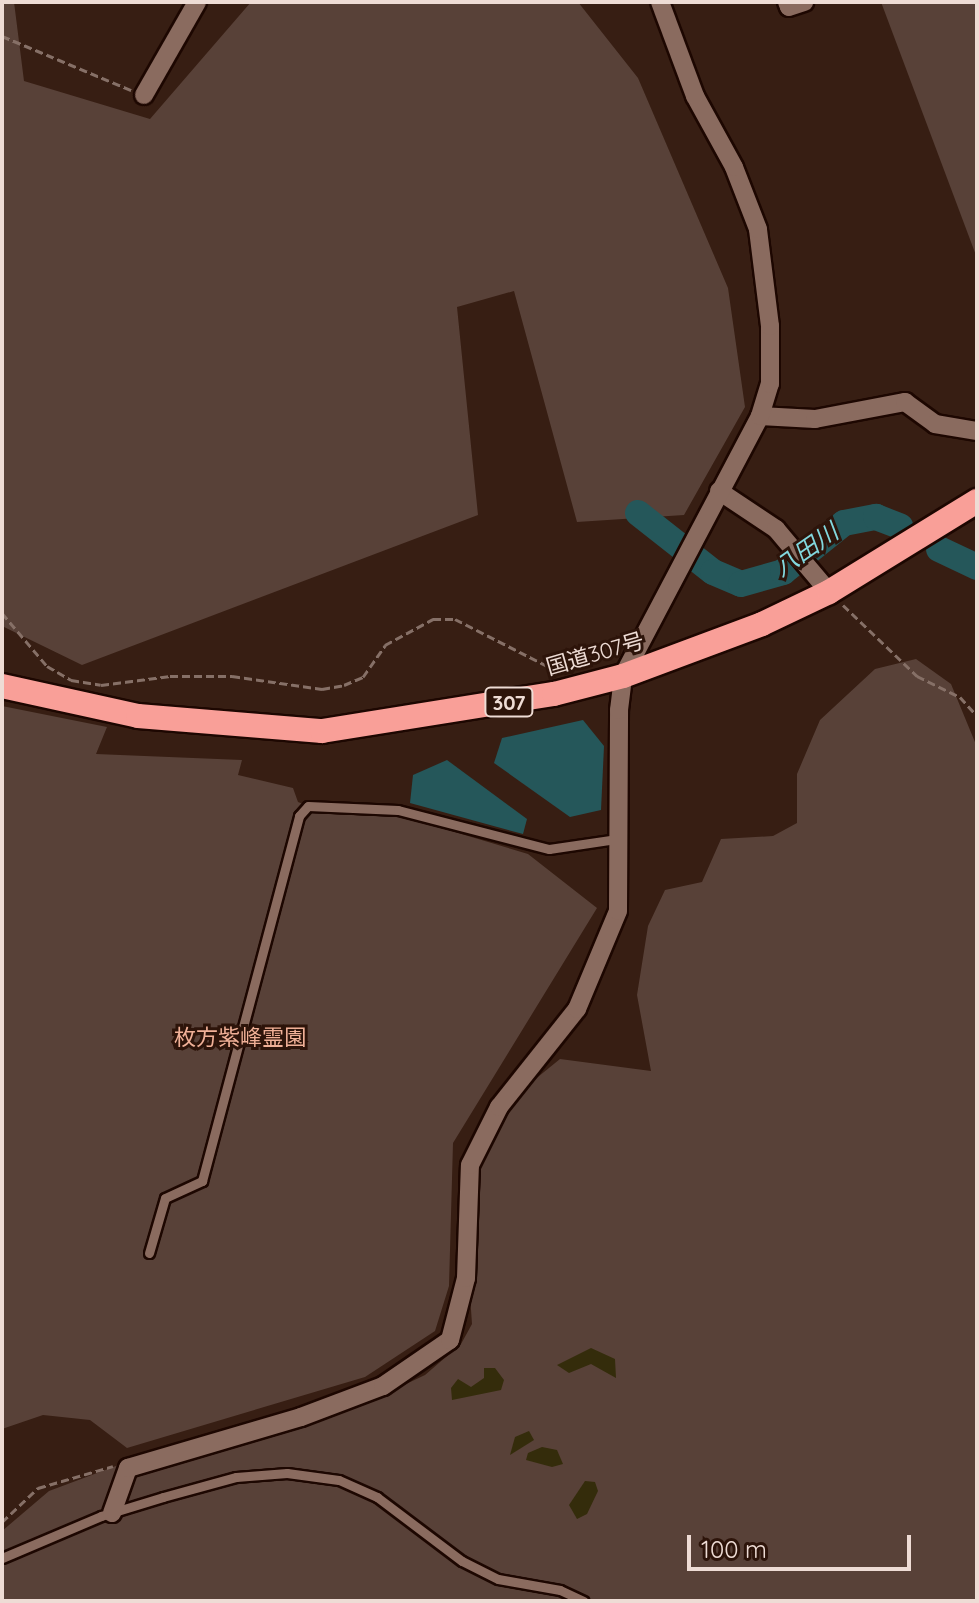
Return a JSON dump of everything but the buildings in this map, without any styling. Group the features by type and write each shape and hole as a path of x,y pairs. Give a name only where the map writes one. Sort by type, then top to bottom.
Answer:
{"highway":[{"name":"国道307号","path":"2,686 138,716 322,731 425,717 623,676 762,624 829,592 977,501"}],"street":[{"path":"144,95 197,2"},
{"path":"112,1513 128,1468 301,1417 383,1386 450,1340 466,1278 470,1165 499,1107 577,1009 618,911 617,839 623,676 760,416 770,384 770,326 758,229 734,167 695,96 660,2"},
{"path":"787,2 789,7 804,2"},
{"path":"760,416 815,419 905,402 935,424 977,431"},
{"path":"719,491 776,529 829,592"}],"lane":[{"path":"149,1253 165,1198 202,1181 299,816 308,806 398,810 549,849 617,839"},
{"path":"2,1558 112,1513 236,1477 287,1473 339,1480 377,1497 462,1561 498,1579 560,1590 584,1601"}],"path":[{"path":"2,36 144,95"},
{"path":"829,592 917,676 960,697 977,716"},
{"path":"2,613 47,666 71,680 101,685 170,676 232,676 322,689 344,685 363,677 385,645 404,632 433,619 455,619 586,686"},
{"path":"2,1522 38,1488 108,1466 128,1468"}],"green space":[{"path":"2,2 14,2 24,81 150,119 251,2 578,2 638,78 728,288 745,407 684,515 577,522 514,291 457,307 478,515 82,665 2,626"},
{"path":"881,2 977,2 977,258"},
{"path":"916,659 951,684 977,747 977,1601 2,1601 2,1531 49,1491 188,1439 268,1432 368,1402 425,1375 461,1344 472,1324 468,1266 480,1150 528,1085 560,1059 651,1071 637,995 648,926 665,890 702,882 721,839 773,836 797,823 797,774 820,720 875,669"},
{"name":"枚方紫峰霊園","path":"2,706 107,727 96,754 242,760 238,775 293,788 298,802 318,810 408,818 528,854 597,908 453,1143 449,1286 435,1331 365,1377 127,1448 90,1420 43,1415 2,1429"}],"sand":[{"path":"591,1348 615,1359 616,1378 591,1364 569,1373 557,1365"},
{"path":"484,1368 495,1368 504,1380 501,1390 452,1400 451,1388 458,1379 471,1387 484,1378"},
{"path":"529,1431 534,1440 510,1455 515,1437"},
{"path":"542,1447 557,1450 563,1464 552,1467 526,1460 528,1453"},
{"path":"585,1481 595,1482 598,1491 587,1514 577,1519 569,1505"}],"water":[{"path":"583,720 604,746 601,810 570,817 494,763 502,738"},
{"path":"447,760 527,819 523,834 410,803 413,775"}],"waterway":[{"name":"八田川","path":"638,513 713,572 741,584 783,572 844,523 876,517 900,526"},
{"name":"八田川","path":"939,549 977,567"}]}
